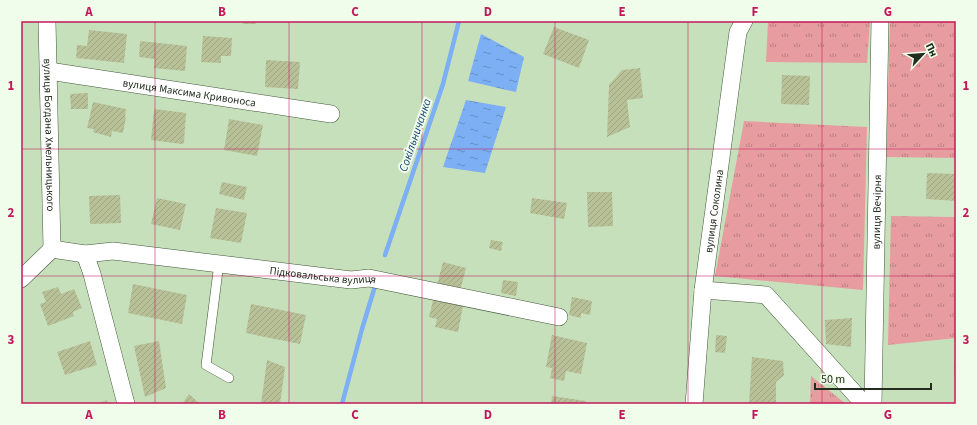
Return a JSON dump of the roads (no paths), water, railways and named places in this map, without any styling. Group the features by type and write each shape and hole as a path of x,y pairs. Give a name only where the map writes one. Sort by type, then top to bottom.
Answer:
{"street":[{"name":"вулиця Богдана Хмельницького","path":"47,21 52,249"},
{"name":"вулиця Соколина","path":"694,404 703,290 738,32 744,21"},
{"name":"вулиця Вечірня","path":"873,404 880,21"},
{"name":"вулиця Максима Кривоноса","path":"49,71 331,114"},
{"path":"21,279 52,249"},
{"name":"Підковальська вулиця","path":"52,249 85,254 113,251 350,280 369,278 559,317"},
{"path":"85,254 92,274 126,404"},
{"path":"703,290 766,295 864,404"}],"lane":[{"path":"219,263 206,365 229,378"}],"water":[{"path":"481,34 524,57 516,92 468,81"},
{"path":"466,100 506,107 485,173 443,167"}],"waterway":[{"name":"Сокільничанка","path":"385,255 443,84 459,21"},
{"name":"Сокільничанка","path":"342,404 376,283"}]}
